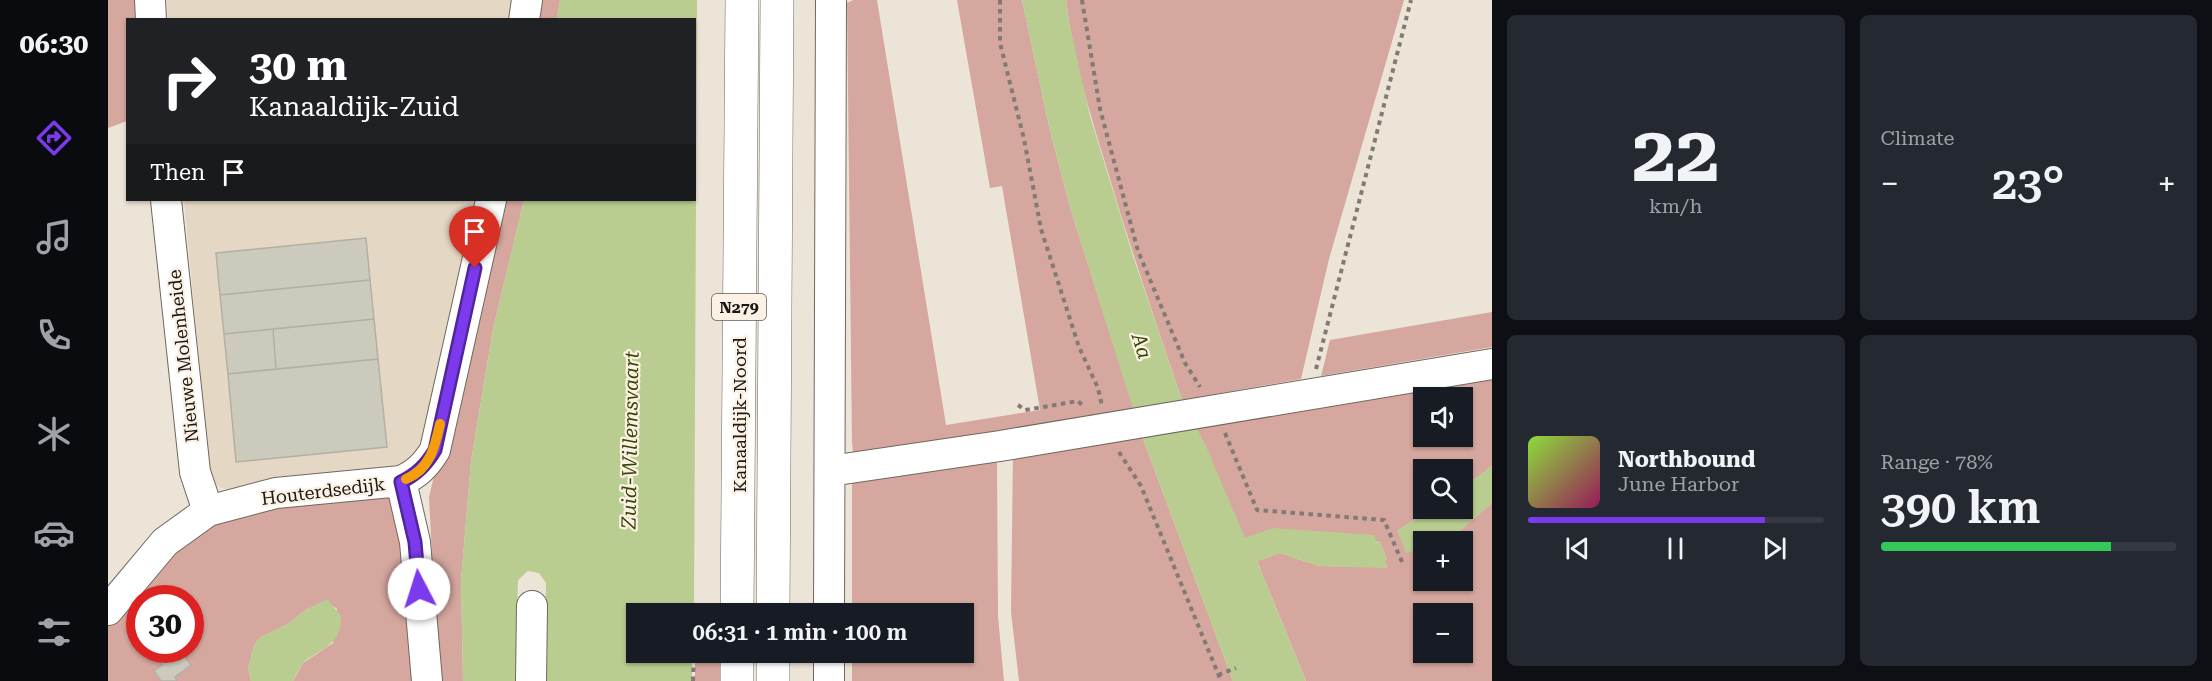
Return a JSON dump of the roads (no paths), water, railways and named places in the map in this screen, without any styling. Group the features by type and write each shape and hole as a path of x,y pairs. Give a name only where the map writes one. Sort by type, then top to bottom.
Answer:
{"highway":[{"name":"Kanaaldijk-Noord","path":"737,603 742,0"},
{"name":"Kanaaldijk-Noord","path":"773,603 777,0"},
{"path":"737,663 737,681"},
{"path":"773,663 773,681"}],"street":[{"path":"150,0 151,18"},
{"path":"524,18 527,0"},
{"path":"829,603 831,0"},
{"name":"Nieuwe Molenheide","path":"166,201 195,472 208,511"},
{"path":"427,681 415,542 401,482 426,465 435,450 491,201"},
{"path":"830,471 1492,364"},
{"name":"Houterdsedijk","path":"108,610 165,542 208,511 276,494 401,482"},
{"path":"531,681 532,606"},
{"path":"829,663 829,681"}],"water":[{"name":"Zuid-Willemsvaart","path":"560,0 697,0 694,603 626,603 626,663 692,663 692,681 543,681 546,583 539,573 528,571 518,580 515,681 463,681 461,580 471,461 493,329 524,201 696,201 696,18 557,18"},
{"name":"Aa","path":"1022,0 1066,0 1090,116 1133,256 1182,400 1206,446 1245,538 1273,528 1374,535 1377,543 1380,541 1387,560 1385,561 1387,568 1319,566 1280,553 1257,561 1306,681 1233,681 1139,428 1072,214 1050,131"},
{"path":"1492,466 1492,503 1459,531 1413,531 1413,551 1406,553 1397,531 1416,519 1473,519 1473,480"},
{"path":"327,599 341,616 341,625 335,639 305,661 293,681 251,681 248,668 254,645 261,637 288,624 307,609"}]}
